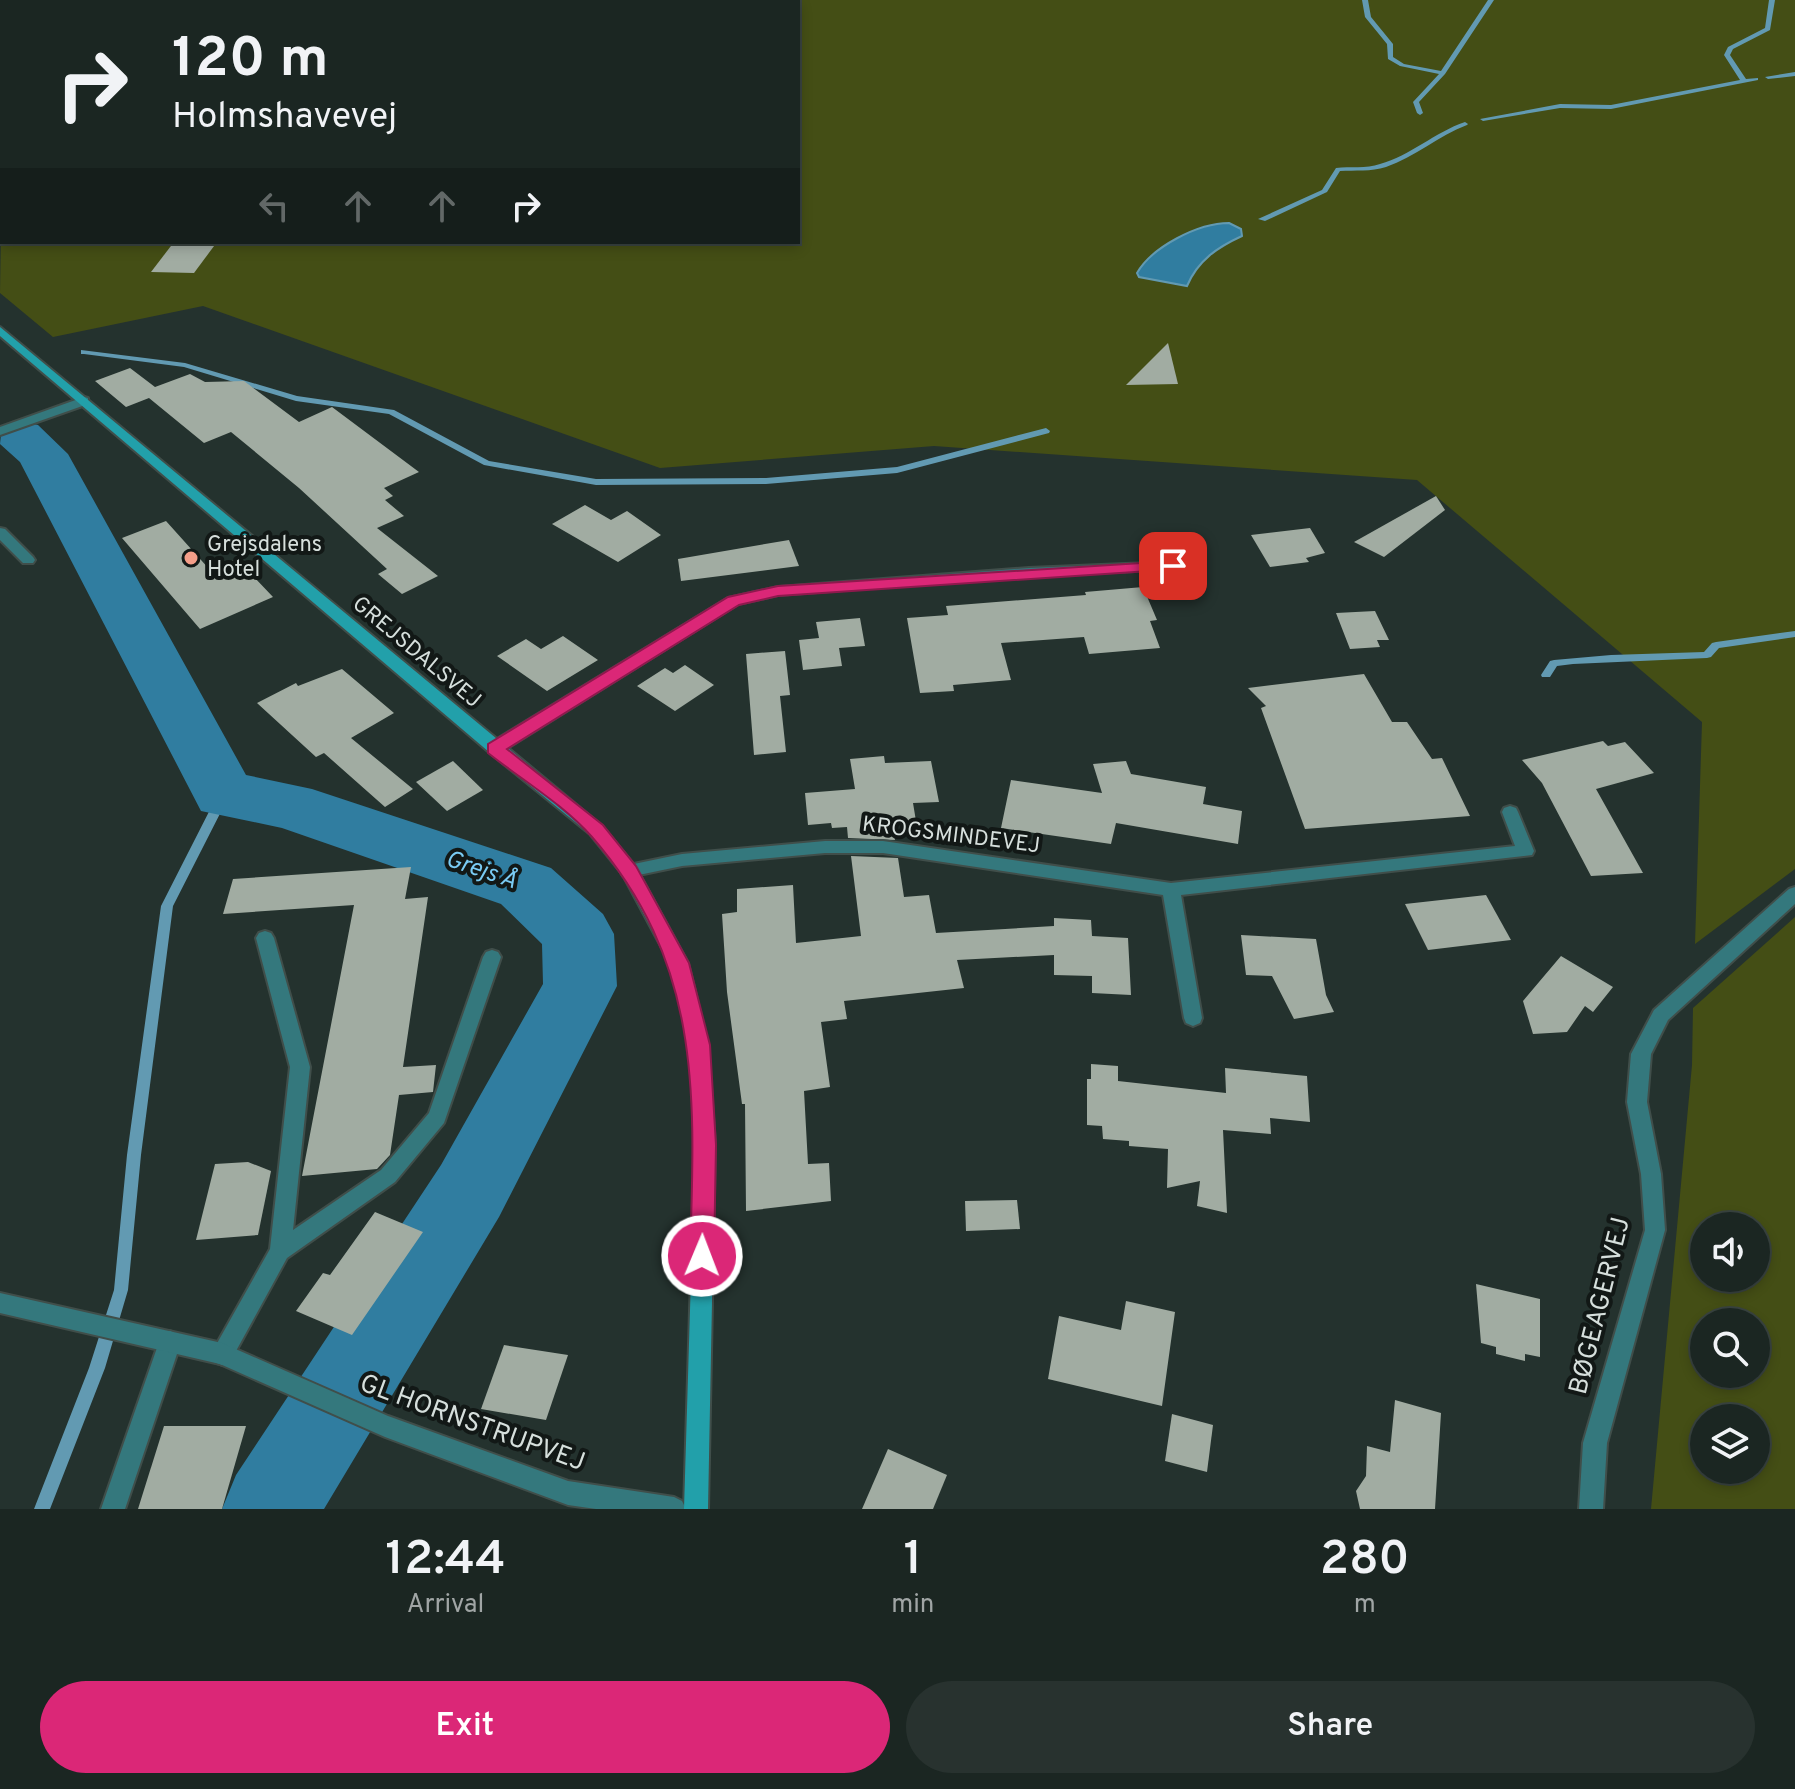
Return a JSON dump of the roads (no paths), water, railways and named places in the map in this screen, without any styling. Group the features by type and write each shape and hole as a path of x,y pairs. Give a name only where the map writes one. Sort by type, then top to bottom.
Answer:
{"street":[{"name":"GREJSDALSVEJ","path":"0,330 596,830 629,871 679,963 699,1045 705,1145 696,1509"},
{"path":"0,431 84,401"},
{"path":"0,532 28,560"},
{"path":"495,748 733,601 778,591 1029,572 1173,566"},
{"name":"KROGSMINDEVEJ","path":"629,871 682,860 825,847 883,847 1171,890 1526,851 1510,812"},
{"path":"1171,890 1193,1018"},
{"name":"BØGEAGERVEJ","path":"1591,1509 1595,1443 1655,1230 1651,1174 1637,1102 1641,1054 1661,1015 1795,894"},
{"path":"222,1354 280,1251 300,1067 265,938"},
{"path":"280,1251 388,1176 437,1117 492,957"},
{"name":"GL HORNSTRUPVEJ","path":"0,1303 222,1354 385,1426 568,1493 674,1509"},
{"path":"113,1509 167,1341"}],"water":[{"path":"1229,223 1241,229 1242,236 1210,255 1187,286 1139,277 1137,273 1144,263 1177,238 1204,227"}],"waterway":[{"path":"1365,0 1368,17 1390,44 1390,58 1402,65 1443,73"},
{"path":"1443,73 1491,0"},
{"path":"1743,80 1727,55 1730,48 1768,29 1772,0"},
{"path":"1420,113 1416,102 1443,73"},
{"path":"1768,77 1795,74"},
{"path":"1483,119 1560,106 1611,107 1756,79"},
{"path":"1262,219 1325,191 1338,169 1382,166 1465,124"},
{"path":"84,352 185,365 296,398 391,412 487,463 596,482 766,481 897,470 1046,431"},
{"name":"Grejs Å","path":"20,436 42,454 224,794 289,806 526,886 578,934 580,986 470,1191 270,1509"},
{"path":"1546,675 1554,663 1707,655 1716,645 1795,634"},
{"path":"42,1509 97,1368 121,1290 134,1155 167,906 224,794"}],"place":[{"name":"Grejsdalens Hotel","path":"191,558"}]}
